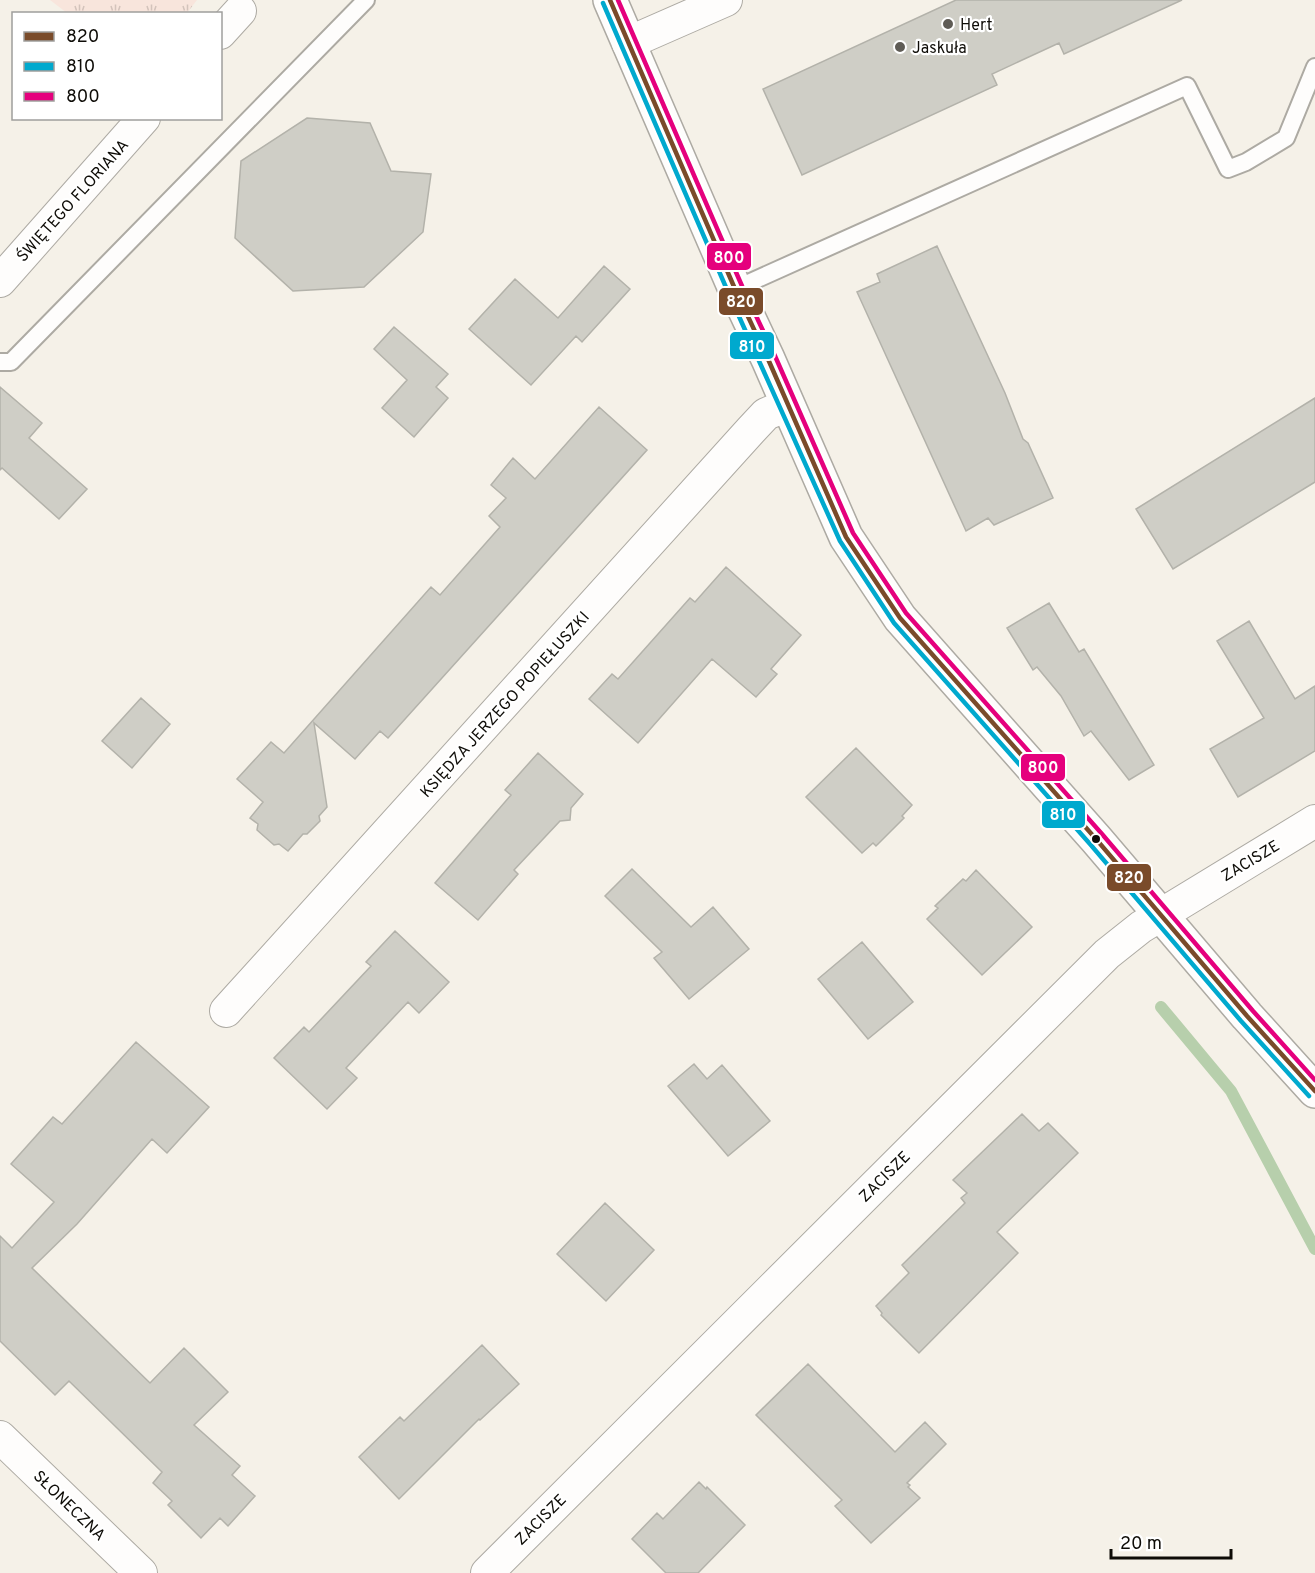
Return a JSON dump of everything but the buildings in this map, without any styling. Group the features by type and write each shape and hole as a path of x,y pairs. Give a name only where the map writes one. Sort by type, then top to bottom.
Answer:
{"street":[{"path":"610,0 735,289 846,537 900,618 1161,914 1246,1016 1315,1091"},
{"path":"628,43 726,0"},
{"name":"ŚWIĘTEGO FLORIANA","path":"0,282 142,120"},
{"name":"KSIĘDZA JERZEGO POPIEŁUSZKI","path":"226,1011 751,430 766,414 788,405"},
{"name":"ZACISZE","path":"487,1573 1107,954 1161,914 1315,821"},
{"name":"SŁONECZNA","path":"0,1437 141,1573"}],"lane":[{"path":"0,362 11,362 366,0"},
{"path":"735,289 1187,86 1228,169 1246,162 1286,138 1315,67"}],"green space":[{"path":"50,0 197,0 188,12 66,12"}],"waterway":[{"path":"1161,1007 1231,1091 1315,1249"}],"transit line":[{"name":"820","path":"610,0 735,289 846,537 900,618 1315,1091"},
{"name":"800","path":"618,0 742,286 853,533 906,613 1102,834 1315,1080"},
{"name":"810","path":"603,3 728,292 840,541 894,623 1309,1096"}],"place":[{"name":"Hert","path":"948,24"},
{"name":"Jaskuła","path":"900,47"}]}
